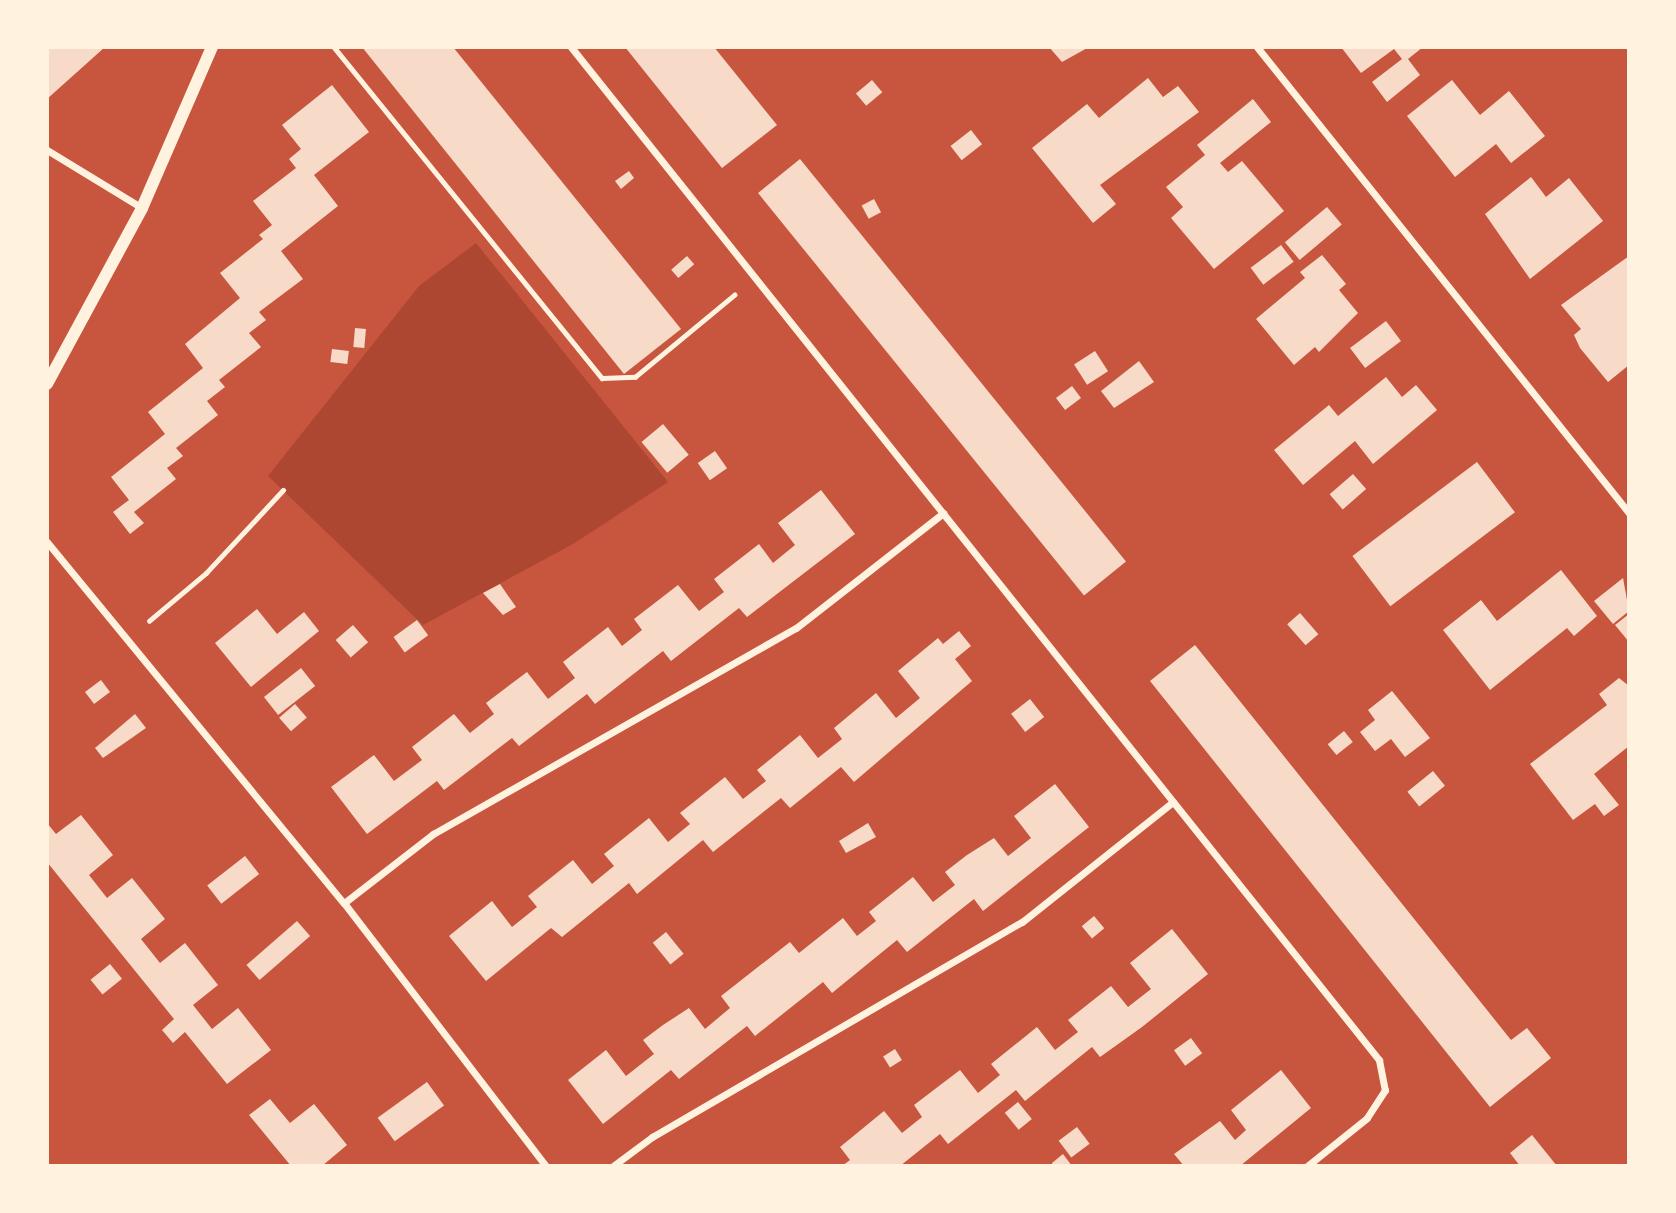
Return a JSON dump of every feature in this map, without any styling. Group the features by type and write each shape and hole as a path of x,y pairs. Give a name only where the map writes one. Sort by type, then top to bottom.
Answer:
{"street":[{"path":"47,384 142,208 212,47"},
{"path":"571,47 1379,1060 1385,1090 1367,1118 1307,1166"},
{"path":"1257,47 1629,513"},
{"path":"47,150 142,208"},
{"path":"344,902 433,834 796,628 943,513"},
{"path":"47,542 344,902 546,1166"},
{"path":"613,1166 652,1137 1022,922 1173,802"}],"path":[{"path":"334,47 602,378 635,377 755,277"},
{"path":"128,638 206,573 284,490"}],"shaded area":[{"path":"476,243 668,482 573,544 423,625 268,476 419,286"}],"building":[{"path":"47,47 105,47 47,99"},
{"path":"362,47 453,47 681,329 624,374"},
{"path":"625,47 714,47 777,125 722,168"},
{"path":"1049,47 1089,47 1062,62"},
{"path":"1341,47 1423,47 1408,59 1420,75 1387,102 1372,82 1402,59 1394,49 1361,73"},
{"path":"1148,78 1163,97 1178,86 1199,112 1100,185 1116,204 1093,223 1032,148 1087,104 1099,118"},
{"path":"872,80 882,92 866,106 856,93"},
{"path":"1452,80 1480,115 1509,91 1545,136 1511,163 1496,144 1455,177 1407,116"},
{"path":"332,85 369,132 314,175 338,206 281,251 303,279 259,312 266,320 249,333 261,347 219,380 225,387 207,401 218,415 176,448 183,456 167,468 176,479 134,512 144,523 130,534 113,512 129,500 111,477 165,434 148,412 203,368 185,344 240,298 220,273 263,239 259,235 272,225 253,201 296,168 289,159 301,149 282,125"},
{"path":"1253,99 1271,122 1220,163 1228,172 1242,161 1284,211 1214,269 1171,218 1183,207 1166,187 1205,155 1197,145"},
{"path":"971,130 982,144 962,160 951,146"},
{"path":"800,159 1126,562 1084,596 758,193"},
{"path":"629,171 634,178 621,189 615,181"},
{"path":"1531,177 1546,197 1569,178 1603,221 1530,279 1485,214"},
{"path":"874,199 881,212 869,219 862,206"},
{"path":"1327,207 1342,225 1300,260 1285,242"},
{"path":"1281,245 1294,262 1263,285 1251,268"},
{"path":"1322,255 1346,284 1339,290 1358,313 1319,352 1315,347 1294,365 1256,319 1305,278 1300,272"},
{"path":"687,256 694,264 678,278 671,270"},
{"path":"1629,256 1629,365 1608,382 1580,348 1574,335 1581,329 1561,305"},
{"path":"1386,321 1401,341 1365,368 1350,348"},
{"path":"355,328 366,329 364,348 353,347"},
{"path":"332,349 349,351 347,364 330,362"},
{"path":"1095,351 1108,371 1087,385 1074,365"},
{"path":"1139,361 1154,382 1114,408 1101,391"},
{"path":"1386,377 1402,397 1416,385 1437,410 1373,464 1355,441 1303,485 1274,450 1329,405 1338,416"},
{"path":"1072,386 1081,398 1065,410 1056,398"},
{"path":"663,424 689,455 667,473 642,442"},
{"path":"715,451 727,468 710,480 698,463"},
{"path":"1477,462 1515,512 1390,606 1352,556"},
{"path":"1353,474 1366,489 1343,509 1330,494"},
{"path":"821,490 855,534 747,617 739,608 671,661 663,651 595,704 587,694 519,746 512,738 444,790 437,781 367,834 331,787 374,755 394,781 422,760 412,747 454,714 470,733 494,714 486,703 527,672 548,699 575,678 563,662 608,627 622,646 642,630 634,619 678,585 699,611 724,592 714,579 759,544 773,563 795,545 778,523"},
{"path":"1561,570 1597,616 1574,636 1567,628 1490,690 1443,630 1481,600 1497,621"},
{"path":"1623,578 1629,611 1613,624 1594,601"},
{"path":"500,584 516,607 503,615 483,593"},
{"path":"257,609 277,634 304,612 319,631 251,687 215,643"},
{"path":"1300,613 1318,634 1306,645 1287,624"},
{"path":"1629,614 1629,642 1615,625"},
{"path":"417,620 428,635 405,652 394,637"},
{"path":"353,625 368,642 351,657 336,640"},
{"path":"959,631 971,646 955,659 972,681 854,782 841,767 790,808 781,798 713,852 703,840 637,894 629,883 562,937 551,928 486,981 449,936 492,901 512,927 537,907 528,896 573,860 592,884 614,866 604,854 649,818 668,842 690,824 680,813 725,777 743,799 766,781 757,770 800,735 818,758 842,739 834,728 876,693 896,718 920,698 898,671 938,638 943,644"},
{"path":"1195,645 1511,1040 1527,1028 1551,1058 1490,1107 1150,681"},
{"path":"301,668 315,686 278,715 264,697"},
{"path":"1619,678 1629,686 1629,746 1594,774 1619,805 1604,816 1595,804 1573,820 1530,764 1607,705 1599,694"},
{"path":"101,680 110,692 94,704 85,692"},
{"path":"1392,691 1430,738 1405,757 1391,739 1375,751 1360,732 1375,720 1368,710"},
{"path":"1030,699 1044,717 1025,732 1011,714"},
{"path":"295,704 307,718 291,731 279,718"},
{"path":"135,714 146,728 103,758 95,748"},
{"path":"1344,731 1353,742 1336,755 1328,744"},
{"path":"1433,771 1445,786 1419,807 1407,792"},
{"path":"1055,784 1089,827 983,911 974,899 907,952 897,940 832,993 823,982 755,1036 747,1026 679,1079 671,1070 603,1124 568,1080 606,1050 626,1076 654,1054 643,1040 663,1025 689,1008 705,1029 730,1008 721,996 790,942 799,953 843,918 857,936 876,921 869,912 913,877 933,902 955,885 945,872 967,855 994,838 1008,856 1031,838 1014,816"},
{"path":"81,815 113,855 89,875 107,898 132,878 165,919 141,939 160,963 185,943 218,985 193,1005 212,1029 238,1008 271,1050 227,1084 185,1032 173,1043 162,1030 174,1019 47,862 47,823 56,834"},
{"path":"868,823 876,837 846,853 839,841"},
{"path":"245,856 259,874 221,904 207,886"},
{"path":"1094,916 1104,928 1092,939 1082,926"},
{"path":"297,921 310,936 260,980 246,965"},
{"path":"1172,929 1208,974 1142,1027 1100,1057 1092,1047 1025,1101 1016,1090 948,1144 940,1134 900,1166 842,1166 850,1160 840,1147 884,1111 902,1133 922,1117 914,1105 960,1070 978,1093 1000,1075 991,1064 1037,1027 1055,1050 1078,1032 1068,1020 1111,986 1128,1007 1151,989 1130,963"},
{"path":"666,932 684,954 670,964 653,943"},
{"path":"110,964 122,979 103,994 91,980"},
{"path":"1191,1038 1202,1053 1185,1066 1174,1050"},
{"path":"895,1049 902,1060 890,1067 883,1056"},
{"path":"1281,1070 1311,1108 1240,1166 1184,1166 1174,1154 1220,1121 1235,1140 1246,1130 1231,1110"},
{"path":"427,1082 444,1105 395,1141 378,1118"},
{"path":"270,1099 290,1123 314,1104 347,1145 322,1166 291,1166 249,1115"},
{"path":"1018,1102 1032,1119 1019,1130 1005,1113"},
{"path":"1077,1127 1090,1144 1071,1158 1059,1141"},
{"path":"1532,1135 1557,1166 1520,1166 1510,1153"},
{"path":"1063,1154 1072,1166 1053,1166 1052,1163"}]}
